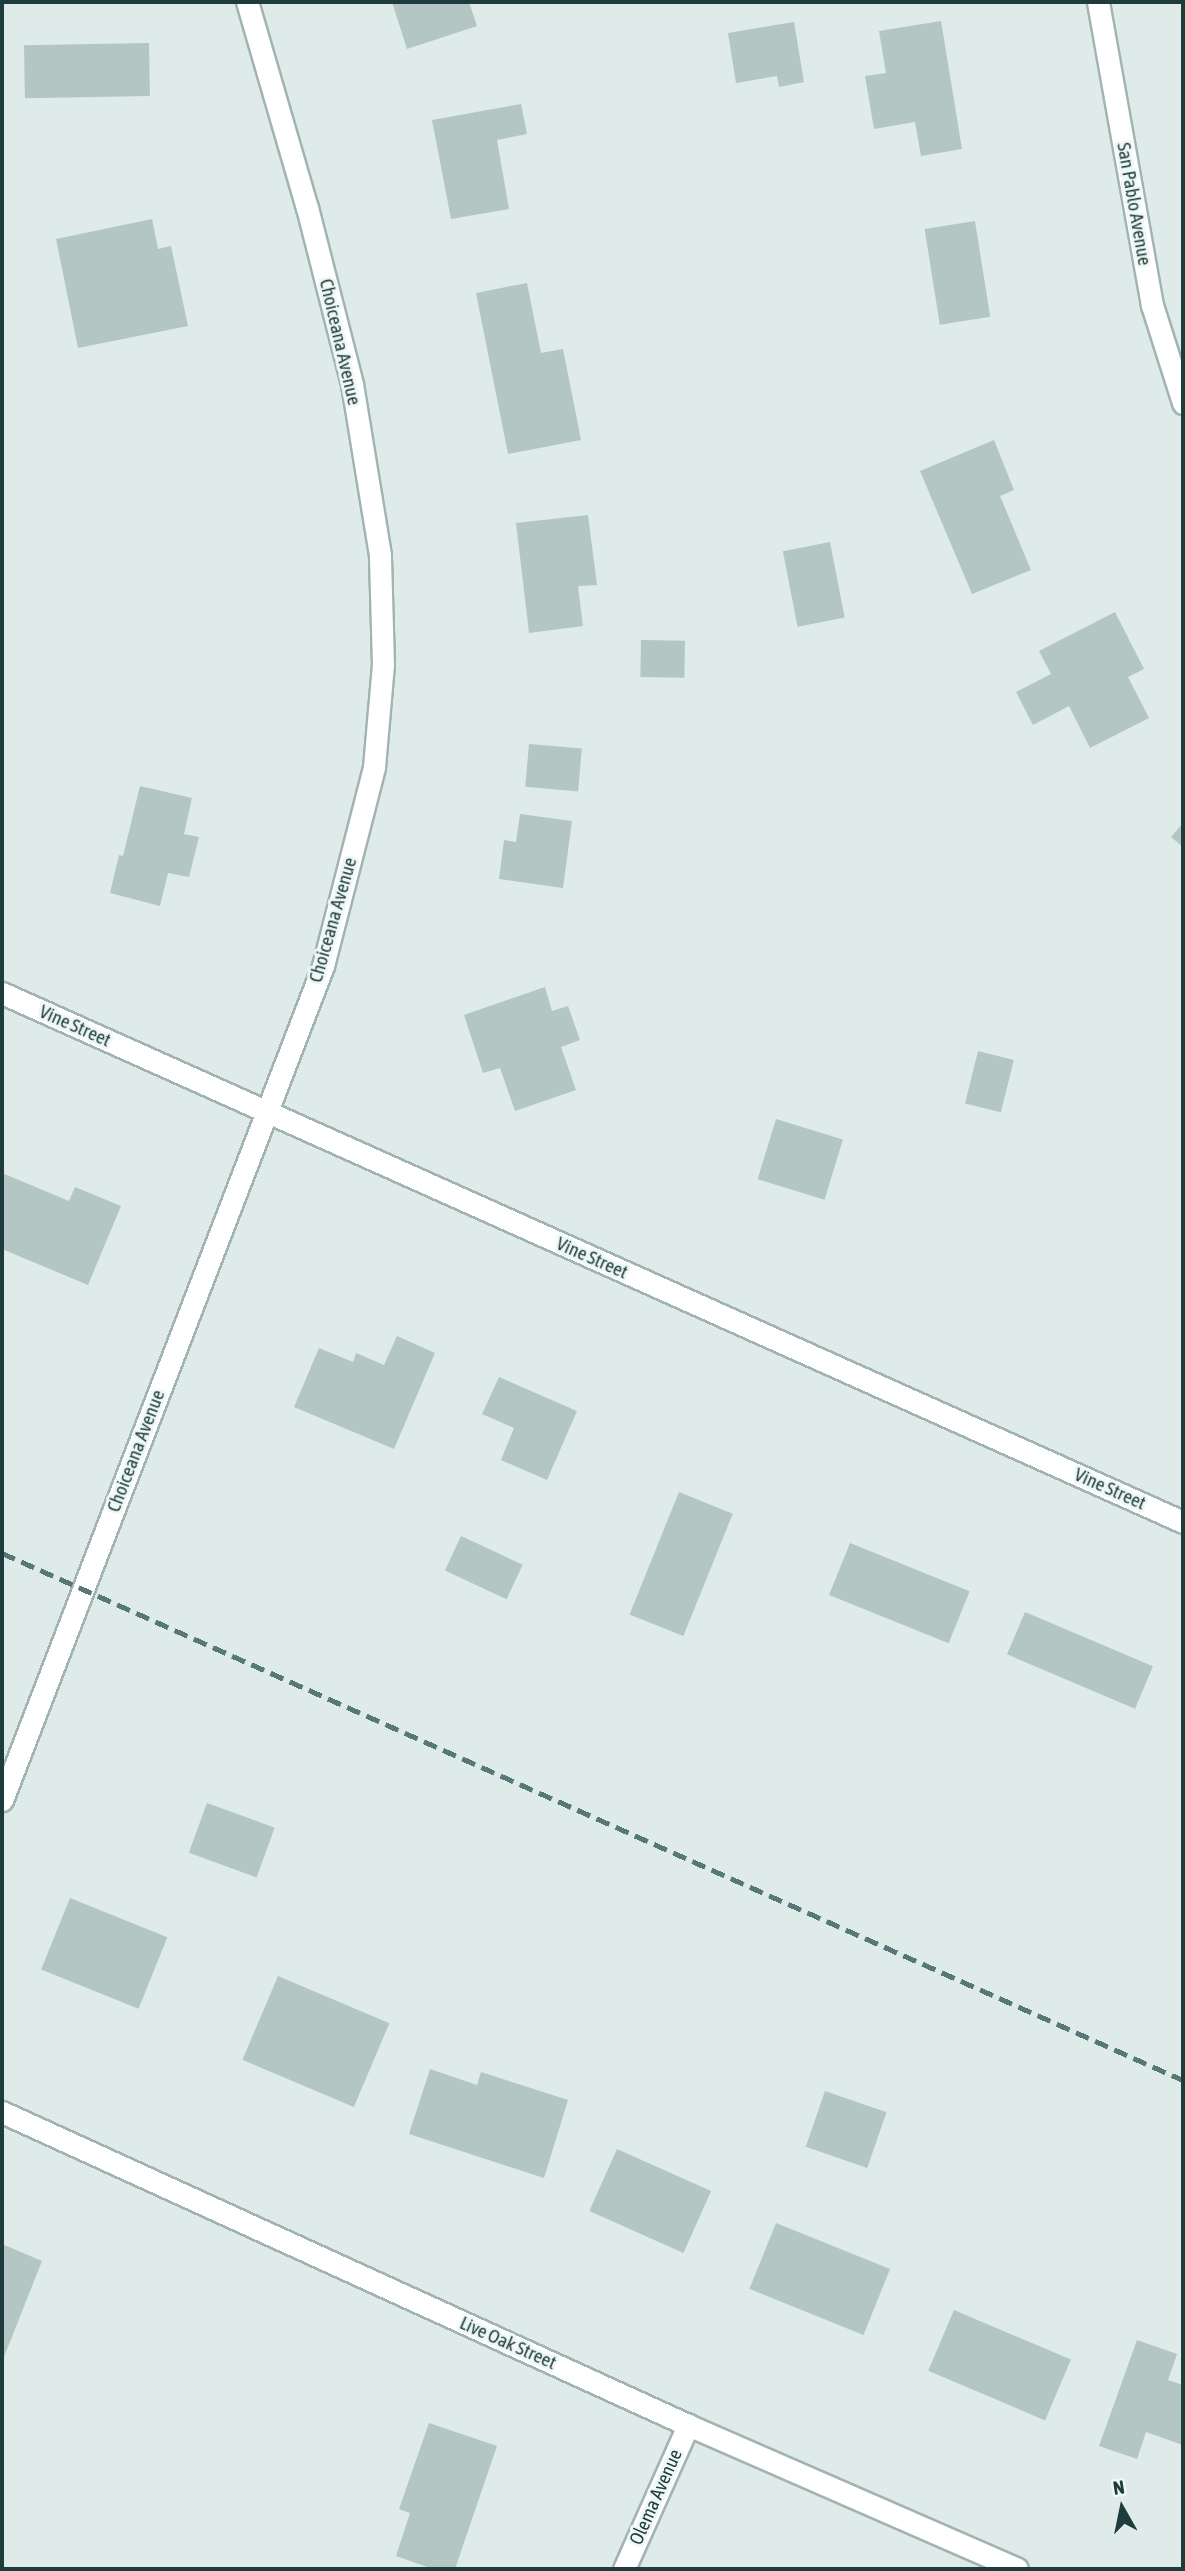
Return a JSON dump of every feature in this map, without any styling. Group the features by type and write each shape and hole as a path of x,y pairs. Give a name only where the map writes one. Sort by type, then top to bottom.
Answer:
{"street":[{"name":"Choiceana Avenue","path":"2,1800 323,966 373,767 383,665 380,555 352,384 307,208 247,2"},
{"name":"San Pablo Avenue","path":"1098,2 1152,305 1183,403"},
{"name":"Vine Street","path":"2,993 1183,1522"},
{"name":"Live Oak Street","path":"2,2112 688,2425 1017,2569"},
{"name":"Olema Avenue","path":"624,2569 688,2425"}],"building":[{"path":"392,2 469,2 477,26 407,49"},
{"path":"941,21 962,149 921,156 915,122 874,129 865,76 886,73 879,31"},
{"path":"794,22 804,82 779,87 777,76 736,83 728,33"},
{"path":"149,43 150,96 25,98 24,45"},
{"path":"521,104 527,134 497,140 509,209 451,219 432,120"},
{"path":"152,219 158,249 171,246 188,326 78,348 56,239"},
{"path":"975,221 990,317 940,325 925,229"},
{"path":"527,283 541,353 563,349 581,440 508,454 476,293"},
{"path":"994,440 1014,490 1000,496 1031,570 972,594 920,471"},
{"path":"588,515 597,585 578,586 583,626 529,633 516,523"},
{"path":"830,542 845,618 798,627 783,551"},
{"path":"1115,612 1144,669 1128,677 1149,718 1090,748 1069,706 1033,725 1016,692 1051,674 1039,651"},
{"path":"641,640 685,641 684,678 640,677"},
{"path":"529,744 582,749 578,791 525,787"},
{"path":"140,786 192,798 184,834 199,837 189,877 168,873 160,906 110,893 119,855 123,856"},
{"path":"520,814 572,821 563,888 499,879 504,840 516,842"},
{"path":"1183,823 1183,847 1171,837"},
{"path":"545,987 552,1011 568,1006 580,1040 561,1047 576,1090 515,1111 500,1068 483,1073 464,1015"},
{"path":"978,1051 1014,1060 1001,1112 965,1103"},
{"path":"776,1119 843,1139 825,1200 758,1179"},
{"path":"2,1173 69,1201 75,1187 121,1206 88,1285 2,1249"},
{"path":"397,1336 435,1353 394,1449 294,1407 319,1348 353,1362 356,1353 384,1365"},
{"path":"499,1377 577,1411 547,1480 501,1460 514,1428 482,1414"},
{"path":"679,1492 733,1514 683,1636 630,1614"},
{"path":"461,1536 523,1565 507,1599 445,1570"},
{"path":"850,1543 970,1591 949,1643 829,1595"},
{"path":"1025,1612 1153,1666 1135,1709 1007,1654"},
{"path":"207,1803 275,1828 257,1877 189,1853"},
{"path":"70,1898 167,1937 139,2009 41,1969"},
{"path":"278,1976 389,2023 354,2107 242,2060"},
{"path":"430,2069 477,2085 481,2072 568,2100 544,2178 409,2134"},
{"path":"825,2091 886,2112 867,2168 806,2147"},
{"path":"617,2149 711,2191 683,2253 589,2211"},
{"path":"776,2223 890,2269 863,2335 749,2289"},
{"path":"2,2244 42,2261 2,2362"},
{"path":"954,2310 1071,2360 1045,2420 928,2371"},
{"path":"1137,2340 1177,2354 1168,2380 1183,2385 1183,2445 1146,2432 1137,2459 1099,2446"},
{"path":"429,2423 497,2446 455,2569 433,2569 396,2556 410,2513 399,2509"}],"railway":[{"path":"2,1553 1183,2080"}]}
